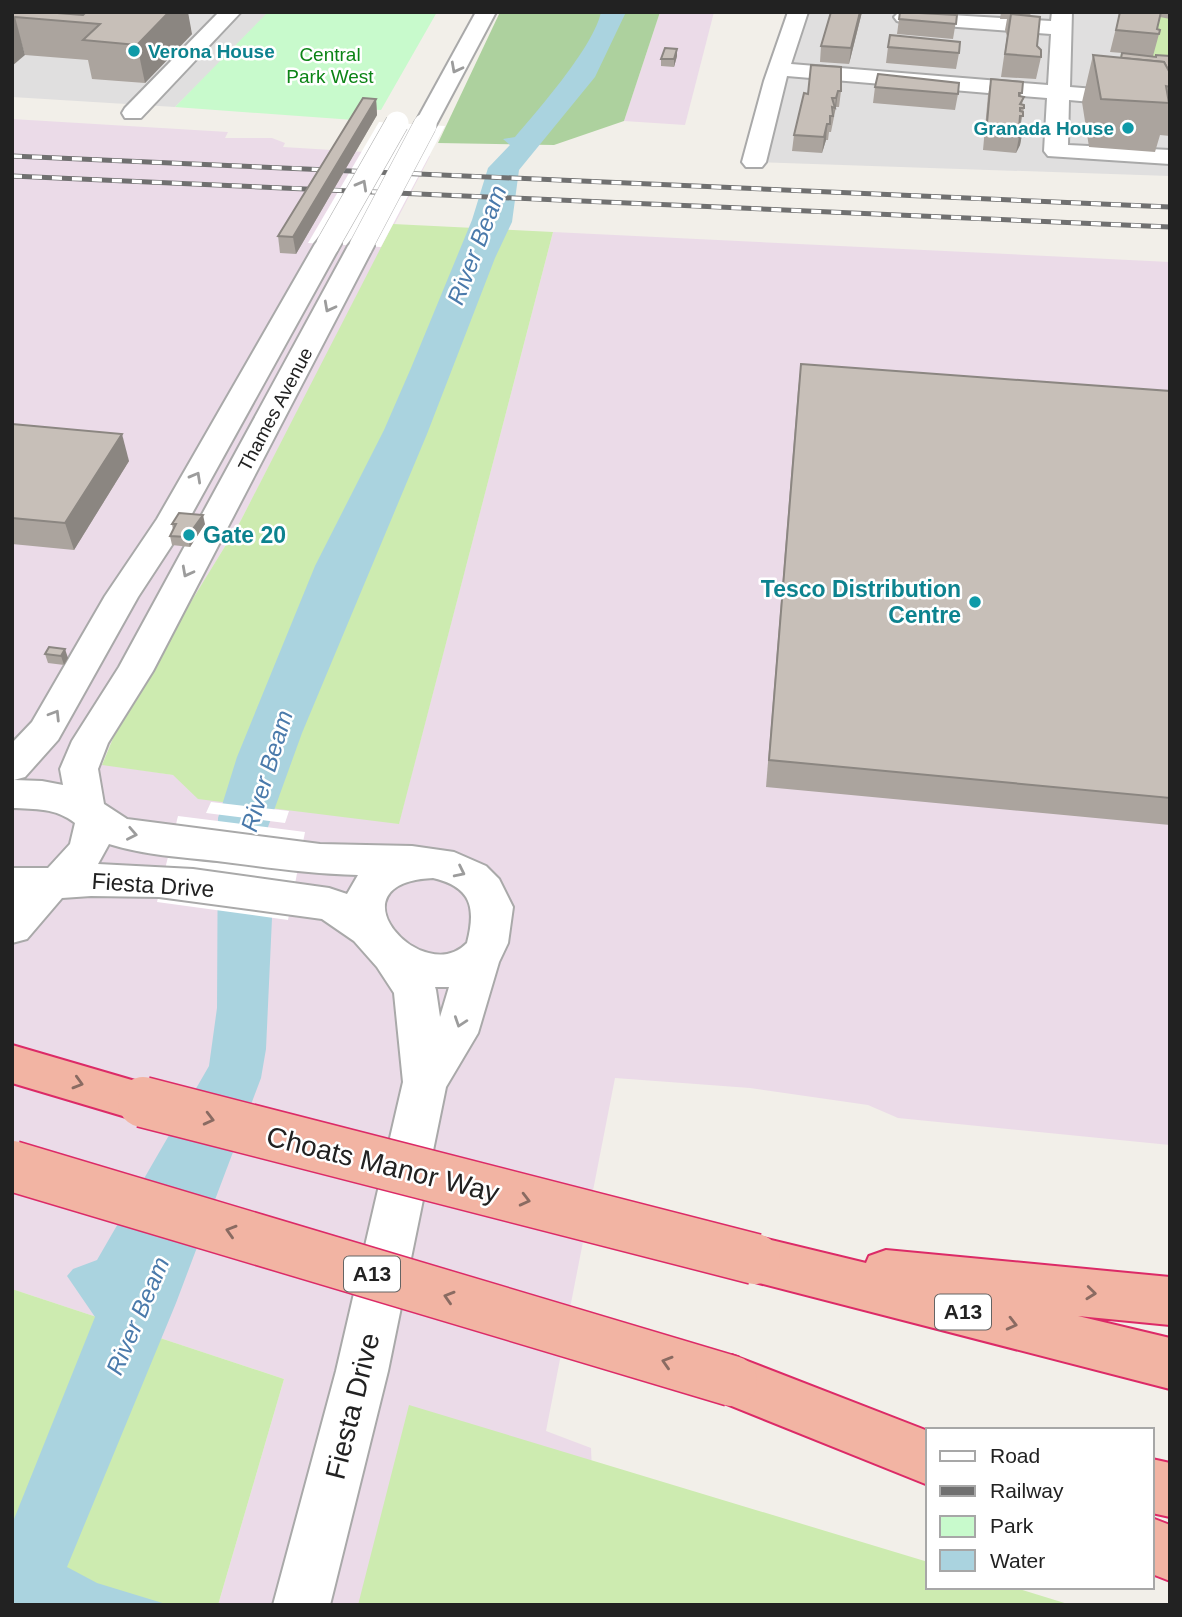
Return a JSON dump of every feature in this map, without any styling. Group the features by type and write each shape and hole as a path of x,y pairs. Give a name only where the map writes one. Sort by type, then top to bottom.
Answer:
{"highway":[{"name":"Choats Manor Way","path":"12,1064 157,1105 755,1259"},
{"name":"A13","path":"12,1166 732,1381 926,1430"},
{"name":"A13","path":"755,1259 1170,1301"},
{"name":"A13","path":"755,1259 1170,1364"},
{"name":"A13","path":"732,1381 926,1457"}],"street":[{"name":"Thames Avenue","path":"90,813 79,769 90,741 135,671 486,12"},
{"path":"754,162 798,12"},
{"path":"202,13 229,14"},
{"path":"133,113 229,14"},
{"path":"900,17 1062,21 1056,150 1170,157"},
{"path":"780,69 1170,102"},
{"name":"Thames Avenue","path":"12,767 45,731 122,596 172,522 409,101"},
{"name":"Fiesta Drive","path":"12,794 61,798 90,813 113,830 129,835 341,861 418,861"},
{"path":"12,927 40,883 76,865 88,850 94,834 90,813"},
{"path":"418,861 445,865 466,874 488,894 494,911 486,945 480,957 462,966 428,969 408,964 380,942 363,905 371,887 386,872 418,861"},
{"name":"Fiesta Drive","path":"40,883 101,878 149,880 329,904 353,916 380,942 407,975 415,990 425,1082 362,1371 305,1588"},
{"name":"Fiesta Drive","path":"425,1082 456,1033 480,957"}],"shaded area":[{"path":"12,12 271,12 175,107 12,97"},
{"path":"660,12 714,12 685,125 624,121"},
{"path":"788,12 1170,12 1170,176 754,162"},
{"path":"12,119 228,132 225,138 272,138 285,143 283,147 430,156 240,522 125,709 102,764 173,775 399,823 553,232 1170,262 1170,1145 898,1118 868,1105 750,1088 615,1078 546,1431 591,1448 593,1497 624,1605 218,1605 284,1379 12,1289"}],"green space":[{"name":"Central Park West","path":"268,12 437,12 381,110 362,109 354,120 175,107"},
{"path":"500,12 660,12 624,121 554,145 438,143"},
{"path":"1129,12 1170,18 1170,72 1118,69 1121,54 1149,57 1157,27"},
{"path":"393,224 553,232 399,824 198,799 173,775 102,765 125,709 240,522"},
{"path":"12,1289 284,1379 218,1605 12,1605"},
{"path":"409,1405 926,1561 926,1589 1019,1589 1071,1605 358,1605"}],"water":[{"name":"River Beam","path":"601,12 626,12 595,77 519,170 512,222 302,733 268,827 272,918 266,1049 261,1078 176,1303 67,1567 97,1583 169,1605 12,1605 12,1524 95,1317 67,1276 73,1269 97,1260 209,1066 217,1008 218,818 237,757 315,566 384,430 411,368 472,220 488,168 510,145 503,139 515,137 564,77 588,42"}],"pier":[{"path":"379,122 445,126 381,247 308,243"},
{"path":"211,802 289,811 285,823 206,813"},
{"path":"178,816 305,832 288,920 157,902"}],"building":[{"path":"12,12 83,15 86,12 169,12 137,45 83,40 100,24 15,17 12,19"},
{"path":"831,12 860,12 851,48 821,46"},
{"path":"900,12 957,15 956,24 899,19"},
{"path":"1120,12 1161,12 1157,29 1160,30 1159,34 1116,30"},
{"path":"1011,14 1040,17 1037,46 1041,50 1041,57 1005,54"},
{"path":"890,35 960,42 959,53 888,47"},
{"path":"665,48 677,49 674,59 661,59"},
{"path":"1122,53 1170,56 1170,68 1167,68 1164,62 1121,58"},
{"path":"1093,55 1164,62 1170,73 1170,87 1166,86 1169,103 1101,99"},
{"path":"811,65 841,67 841,91 838,91 836,98 832,98 835,108 832,107 833,116 830,116 830,124 827,124 824,137 794,135 804,93 808,94"},
{"path":"878,74 959,83 958,94 875,87"},
{"path":"991,79 1023,82 1019,96 1024,97 1020,104 1024,105 1024,108 1020,108 1023,116 1020,116 1019,128 1023,129 1019,137 986,134"},
{"path":"363,98 376,99 293,237 278,236"},
{"name":"Tesco Distribution Centre","path":"801,364 1170,391 1170,798 769,760"},
{"path":"12,424 122,434 65,523 12,518"},
{"path":"179,513 203,515 187,537 170,536 176,524 172,524"},
{"path":"49,647 65,649 61,656 45,654"}],"railway":[{"path":"12,156 1170,207"},
{"path":"12,176 1170,227"}],"place":[{"name":"Verona House","path":"134,51"},
{"name":"Granada House","path":"1128,128"},
{"name":"Gate 20","path":"189,535"},
{"name":"Tesco Distribution Centre","path":"975,602"}]}
